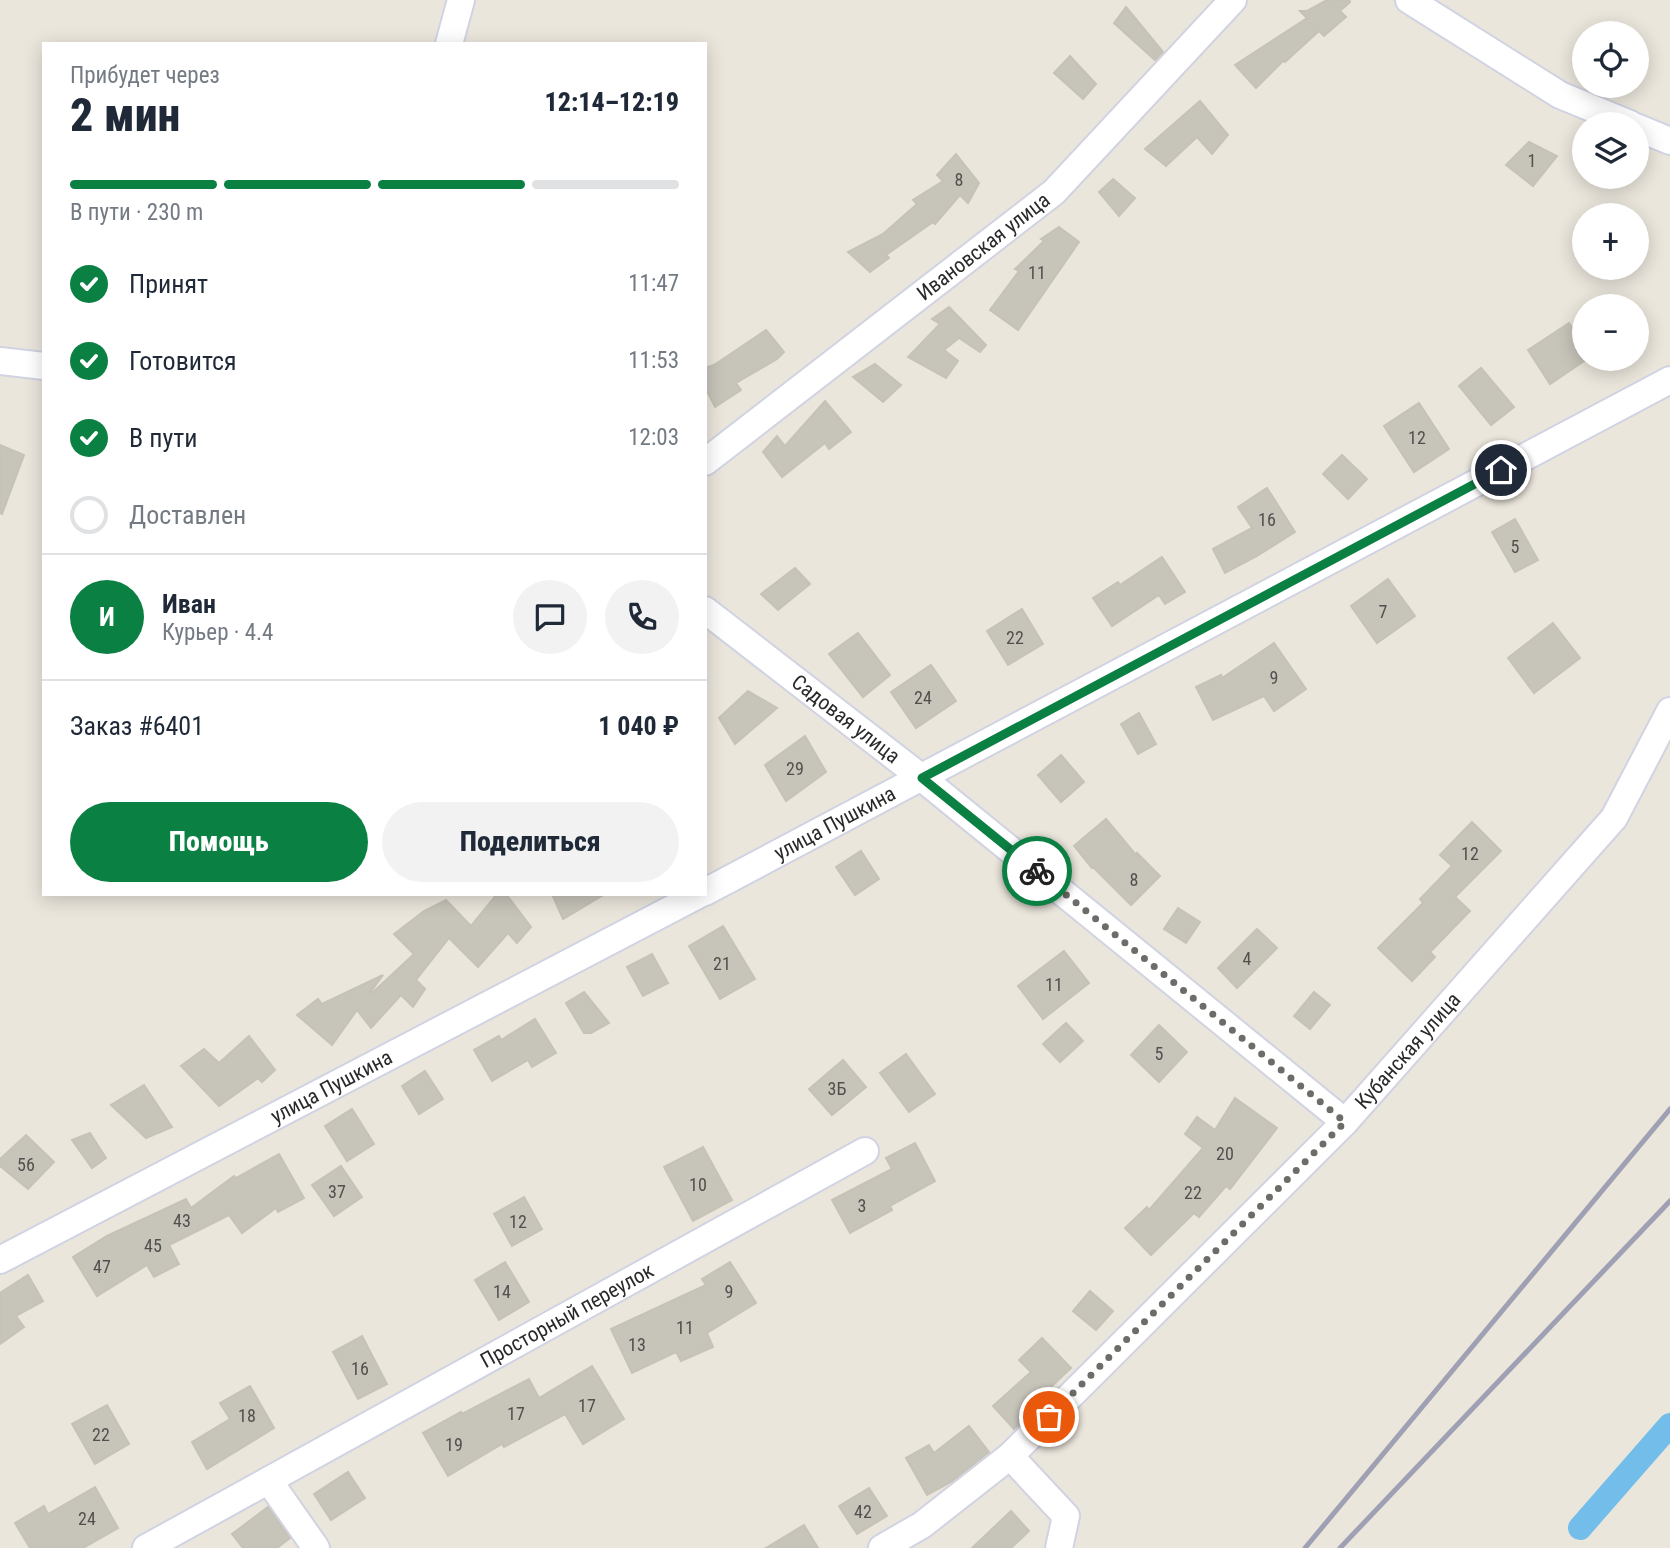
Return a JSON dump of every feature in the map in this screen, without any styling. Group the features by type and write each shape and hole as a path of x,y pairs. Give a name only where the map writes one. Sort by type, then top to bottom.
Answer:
{"street":[{"path":"450,42 461,0"},
{"name":"Ивановская улица","path":"707,461 1054,192 1233,0"},
{"path":"1409,0 1560,95 1601,112"},
{"path":"1649,132 1670,141"},
{"path":"0,362 42,366"},
{"name":"улица Пушкина","path":"707,890 1670,380"},
{"name":"Садовая улица","path":"707,612 922,778 1345,1122"},
{"name":"Кубанская улица","path":"882,1548 922,1525 1010,1456 1345,1122 1614,818 1670,710"},
{"name":"улица Пушкина","path":"0,1259 696,896"},
{"name":"Просторный переулок","path":"146,1548 865,1151"},
{"path":"1010,1456 1066,1516 1059,1548"},
{"path":"269,1481 316,1548"}],"building":[{"path":"1327,0 1349,0 1340,11 1346,17 1324,36 1319,31 1256,88 1235,65 1307,18 1300,11 1307,11"},
{"path":"1126,7 1163,52 1155,60 1114,23"},
{"path":"1070,56 1096,84 1083,99 1054,73"},
{"path":"1200,101 1228,135 1212,154 1197,137 1166,166 1145,149"},
{"path":"1529,142 1557,156 1533,186 1506,165"},
{"path":"956,154 979,183 968,203 960,195 935,224 933,222 886,255 889,258 870,272 848,252 883,234 917,204 913,200 943,181 937,175"},
{"path":"1113,179 1135,198 1119,216 1099,192"},
{"path":"1059,227 1079,242 1018,330 990,310 1019,271 1015,269 1044,241 1041,239"},
{"path":"949,307 986,345 980,352 959,338 944,350 958,361 946,378 908,357 940,324 932,319"},
{"path":"1569,323 1572,327 1572,369 1550,384 1528,350"},
{"path":"766,330 784,352 736,383 741,390 715,407 707,391 707,367"},
{"path":"875,364 901,385 883,402 853,377"},
{"path":"1481,368 1514,407 1491,425 1459,386"},
{"path":"825,401 851,432 829,449 825,443 782,477 763,452 777,436 785,446"},
{"path":"1419,403 1449,449 1414,472 1384,426"},
{"path":"0,445 24,455 2,514 0,513"},
{"path":"1342,455 1367,479 1348,499 1323,474"},
{"path":"1267,488 1295,532 1225,573 1213,549 1252,528 1238,507"},
{"path":"1515,519 1538,560 1515,572 1492,532"},
{"path":"1162,557 1185,592 1165,604 1159,595 1112,626 1093,598 1118,582 1120,585"},
{"path":"795,568 810,584 778,610 761,594"},
{"path":"1388,579 1415,616 1377,643 1351,606"},
{"path":"1022,609 1043,644 1008,665 987,631"},
{"path":"1553,623 1580,658 1534,693 1508,658"},
{"path":"858,633 890,675 863,697 829,654"},
{"path":"1274,643 1306,689 1274,711 1264,696 1213,720 1196,687 1221,675 1222,678"},
{"path":"931,665 956,701 916,728 891,692"},
{"path":"748,691 777,708 735,744 719,718"},
{"path":"1139,713 1156,744 1138,754 1121,724"},
{"path":"805,736 826,772 786,801 765,765"},
{"path":"1061,755 1084,782 1061,802 1038,775"},
{"path":"1106,819 1136,855 1137,853 1160,876 1131,905 1092,868 1074,846"},
{"path":"1472,822 1501,851 1455,897 1470,911 1430,952 1435,957 1412,981 1378,948 1423,903 1420,899 1452,866 1440,855"},
{"path":"861,851 879,879 855,895 836,867"},
{"path":"495,896 508,896 531,927 517,943 508,933 478,967 449,938 416,980 425,989 413,1007 401,995 371,1028 357,1010 332,1045 297,1015 318,999 322,1004 383,975 371,994 414,954 394,934 424,911 446,900 471,926"},
{"path":"553,896 602,896 563,919"},
{"path":"1178,908 1200,922 1186,943 1164,929"},
{"path":"723,926 755,979 720,999 689,946"},
{"path":"1257,929 1277,948 1237,988 1218,968"},
{"path":"1064,951 1089,983 1043,1019 1018,986"},
{"path":"652,954 668,983 643,996 627,967"},
{"path":"584,992 609,1023 591,1033 584,1033 566,1003"},
{"path":"1314,992 1330,1005 1310,1029 1294,1016"},
{"path":"535,1019 556,1053 532,1067 528,1060 492,1081 474,1050 499,1036 501,1040"},
{"path":"1066,1023 1083,1041 1060,1062 1043,1044"},
{"path":"1159,1025 1187,1052 1159,1082 1131,1055"},
{"path":"249,1036 275,1070 262,1082 258,1078 219,1106 181,1066 204,1049 219,1063"},
{"path":"906,1054 935,1094 909,1112 880,1073"},
{"path":"843,1060 866,1087 832,1115 809,1089"},
{"path":"425,1071 443,1099 419,1114 402,1086"},
{"path":"144,1085 172,1127 146,1138 111,1105"},
{"path":"1235,1098 1277,1128 1230,1189 1226,1186 1199,1217 1194,1213 1151,1255 1125,1228 1147,1207 1149,1210 1203,1148 1185,1134 1197,1117 1215,1130"},
{"path":"352,1109 374,1144 347,1161 325,1126"},
{"path":"90,1133 106,1158 92,1168 72,1140"},
{"path":"26,1135 54,1162 28,1189 0,1166 0,1159"},
{"path":"915,1143 935,1181 890,1206 892,1210 850,1233 832,1200 892,1169 886,1158"},
{"path":"703,1147 732,1200 693,1221 664,1167"},
{"path":"279,1154 304,1198 278,1212 276,1208 242,1233 229,1215 169,1245 179,1264 154,1277 147,1265 97,1296 73,1257 107,1236 186,1199 191,1208 234,1176 236,1178"},
{"path":"341,1166 362,1197 334,1216 312,1185"},
{"path":"524,1197 542,1229 512,1246 494,1214"},
{"path":"505,1262 529,1302 499,1320 475,1280"},
{"path":"730,1262 756,1303 707,1333 713,1347 681,1361 676,1352 632,1373 611,1329 706,1285 702,1279"},
{"path":"28,1275 43,1301 16,1316 24,1327 0,1344 0,1293"},
{"path":"1090,1291 1113,1311 1096,1330 1073,1311"},
{"path":"362,1336 387,1384 358,1399 333,1352"},
{"path":"1042,1338 1071,1368 1033,1404 1036,1408 1014,1429 993,1406 1031,1372 1019,1360"},
{"path":"592,1366 624,1419 583,1444 565,1414 504,1447 502,1444 448,1476 423,1433 529,1379 539,1398"},
{"path":"250,1386 274,1428 207,1469 192,1442 230,1419 220,1403"},
{"path":"107,1405 129,1444 95,1464 72,1424"},
{"path":"969,1426 989,1452 951,1482 927,1495 906,1458 929,1445 934,1453"},
{"path":"348,1472 365,1498 331,1520 314,1494"},
{"path":"95,1487 118,1528 83,1548 30,1548 15,1523 44,1506 48,1514"},
{"path":"869,1488 887,1516 857,1534 839,1506"},
{"path":"268,1507 290,1538 277,1548 243,1548 232,1534"},
{"path":"1011,1511 1029,1531 1011,1548 972,1548"},
{"path":"804,1525 818,1548 766,1548"}],"waterway":[{"path":"1580,1528 1670,1425"}],"railway":[{"path":"1305,1548 1670,1109"},
{"path":"1340,1548 1670,1201"}],"way so far":[{"path":"1037,871 1345,1122 1049,1417"}],"route":[{"path":"1037,871 922,778 1501,470"}]}
